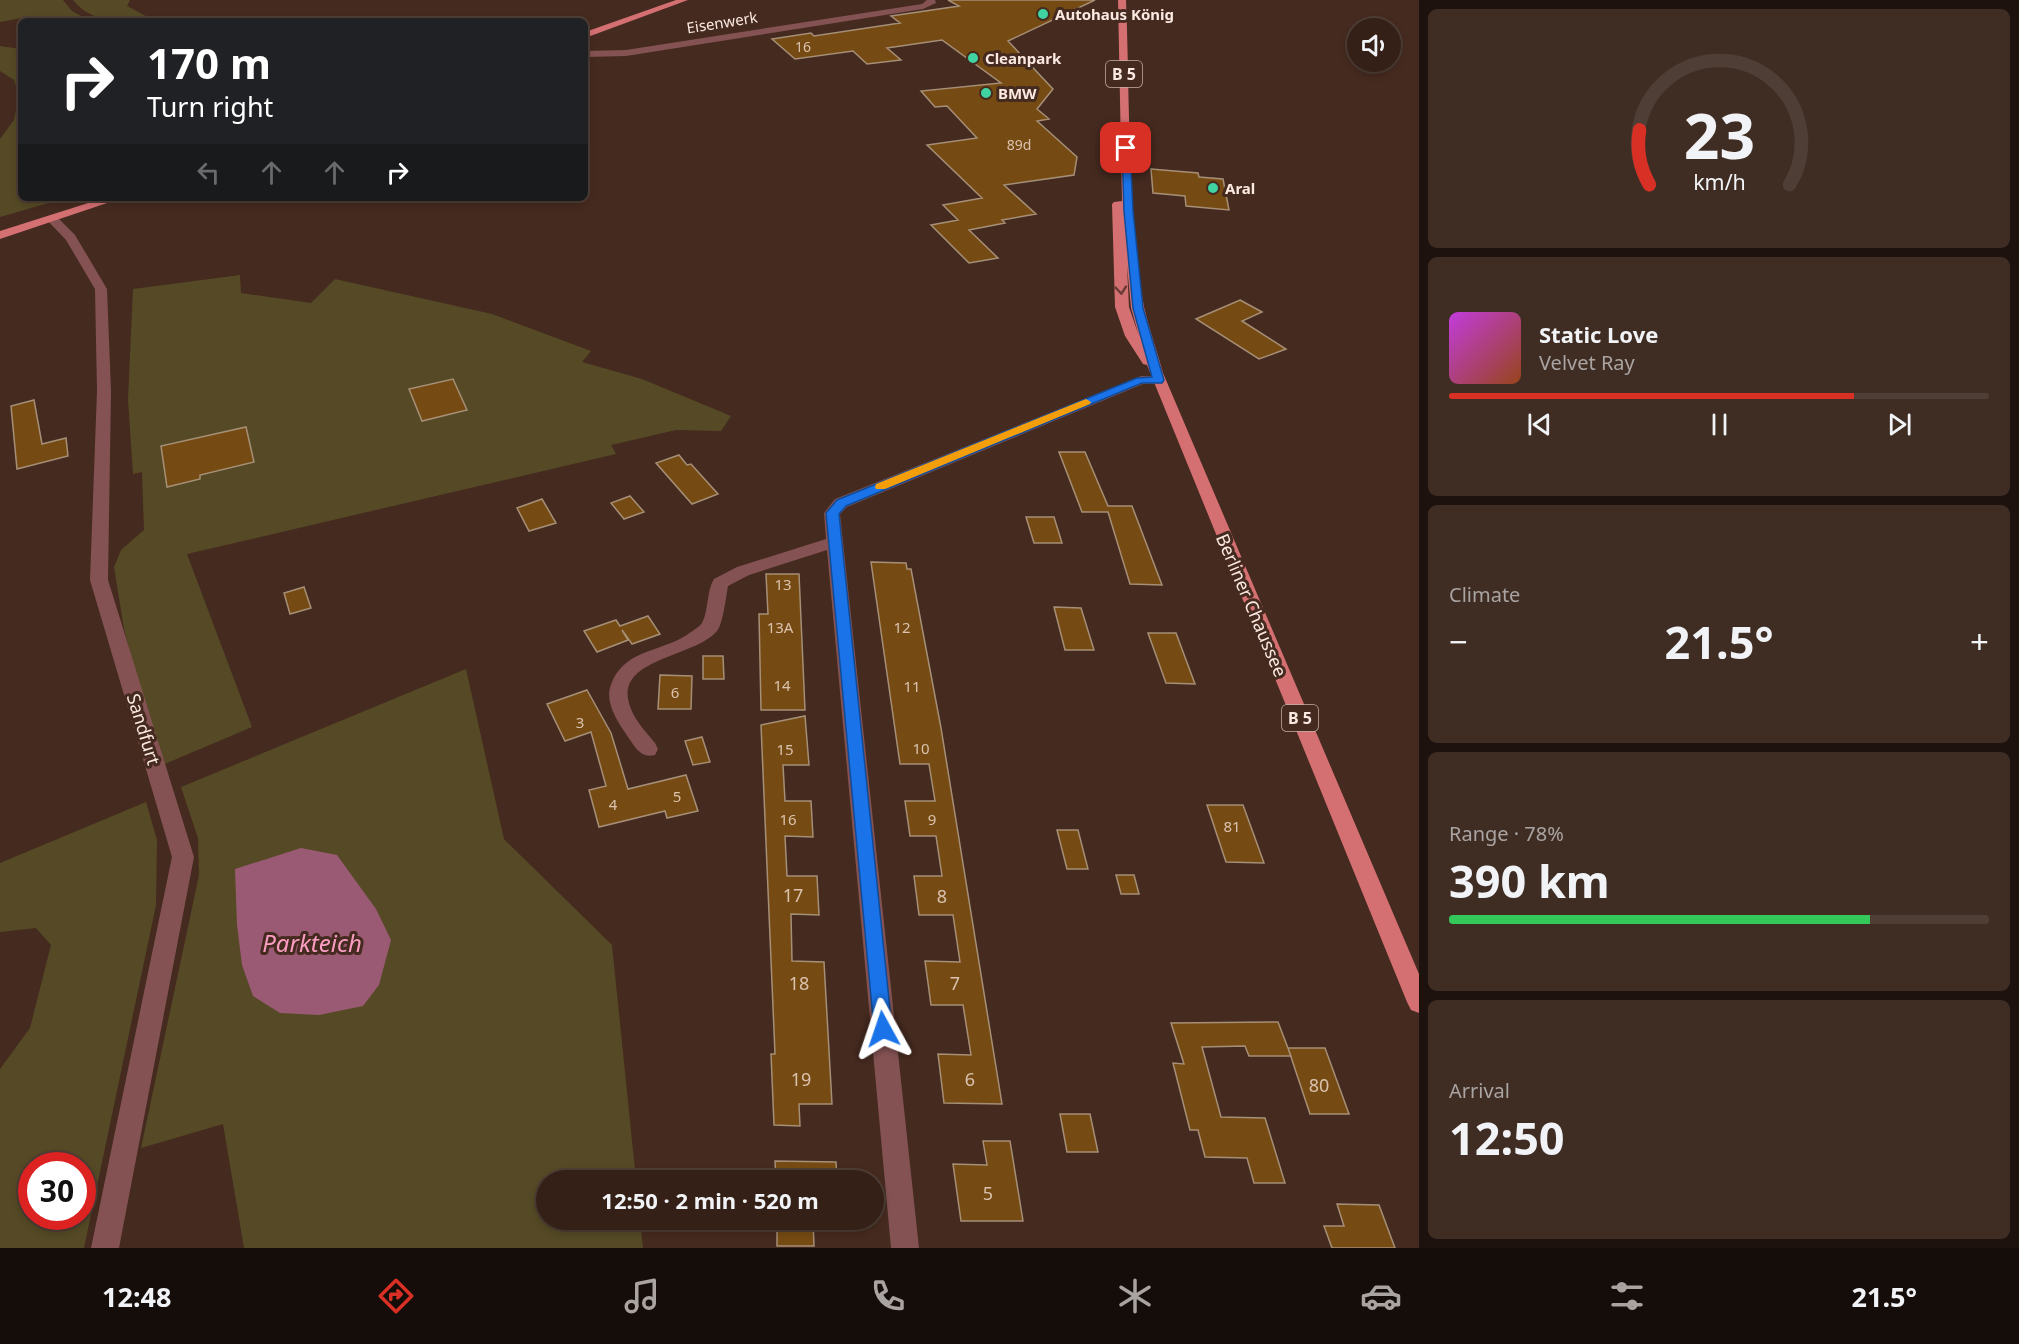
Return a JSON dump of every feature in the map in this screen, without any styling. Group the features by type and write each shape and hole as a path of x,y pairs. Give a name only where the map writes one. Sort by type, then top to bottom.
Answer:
{"main road":[{"path":"588,34 684,0"},
{"name":"Berliner Chaussee","path":"1113,0 1118,232 1122,307 1132,336 1157,377"},
{"name":"Berliner Chaussee","path":"1122,0 1128,201 1133,266 1138,308 1157,377 1419,1002"},
{"path":"0,235 107,201"}],"street":[{"name":"Eisenwerk","path":"588,54 626,53 923,6 932,3 931,0"},
{"name":"Sandfurt","path":"52,219 71,238 100,289 102,298 104,391 99,580 183,857 105,1248"},
{"path":"905,1248 832,513 841,503 1141,380 1157,377"},
{"path":"648,749 621,711 618,688 625,672 633,665 693,640 710,627 720,583 743,571 835,542"}],"shaded area":[{"path":"0,0 63,0 72,11 85,18 36,18 32,16 0,22"},
{"path":"73,0 130,0 127,6 149,18 100,18 81,8"},
{"path":"0,46 18,49 18,92 14,80 0,71"},
{"path":"18,100 18,201 52,202 0,217 0,139 14,120"},
{"path":"240,275 241,293 311,303 335,279 492,314 591,351 582,362 642,379 731,416 721,431 676,430 611,445 616,454 187,554 252,727 160,766 124,629 114,567 121,550 144,530 142,472 133,474 128,399 133,289"},
{"path":"466,669 504,839 612,945 635,1170 536,1170 536,1230 641,1230 643,1248 244,1248 223,1124 141,1148 199,875 198,838 181,787"},
{"path":"146,802 157,840 156,905 96,1191 96,1152 18,1152 18,1230 88,1230 84,1248 0,1248 0,1069 30,1028 51,945 36,928 0,932 0,863"}],"water":[{"name":"Parkteich","path":"301,848 337,855 376,909 391,940 379,985 363,1006 319,1015 280,1013 253,996 242,965 237,925 235,869"}],"building":[{"path":"948,0 1095,0 1008,41 1053,89 1037,109 1049,119 1037,121 1077,157 1074,175 1004,185 1036,214 1002,220 1005,223 969,230 998,258 969,263 931,225 958,220 943,205 982,198 927,145 977,138 947,106 935,107 921,91 1001,83 942,40 887,48 901,60 867,64 853,51 795,59 772,39 811,33 814,36 900,23 891,16 959,6"},
{"path":"1151,169 1198,173 1199,177 1223,179 1229,210 1186,206 1185,196 1153,193"},
{"path":"1240,300 1262,312 1242,321 1286,349 1259,359 1196,319"},
{"path":"453,379 467,410 422,421 409,389"},
{"path":"34,400 42,444 66,438 68,456 17,469 11,406"},
{"path":"246,427 254,462 200,475 200,479 167,487 161,446"},
{"path":"1059,452 1085,452 1108,506 1132,506 1162,585 1130,584 1108,512 1082,512"},
{"path":"679,455 687,465 691,464 718,494 692,504 656,463"},
{"path":"630,496 644,512 624,519 611,503"},
{"path":"542,499 556,523 529,531 517,508"},
{"path":"1026,517 1054,517 1062,543 1034,543"},
{"path":"871,562 906,563 907,569 911,569 941,728 1002,1104 944,1103 938,1054 971,1055 963,1005 931,1005 925,961 960,962 953,915 919,915 914,876 942,876 936,836 910,836 905,801 935,801 929,764 900,764"},
{"path":"766,574 799,574 805,710 761,710 759,614 768,614"},
{"path":"304,587 311,608 290,614 284,593"},
{"path":"1054,607 1081,608 1094,650 1065,650"},
{"path":"648,616 660,634 632,644 622,630 628,640 597,652 584,631 616,620 620,626"},
{"path":"1148,633 1176,633 1195,684 1166,683"},
{"path":"703,656 723,656 724,679 703,679"},
{"path":"660,675 692,676 691,709 658,709"},
{"path":"587,690 611,733 628,789 686,775 698,811 667,818 665,811 599,827 589,790 606,786 591,732 565,741 547,704"},
{"path":"805,716 809,765 783,765 785,801 811,801 813,837 785,836 787,876 817,876 819,915 791,914 792,961 824,962 832,1104 799,1104 800,1126 774,1125 771,1054 775,1054 761,725"},
{"path":"702,737 710,762 693,765 685,741"},
{"path":"1207,805 1243,805 1264,863 1226,862"},
{"path":"1057,830 1078,830 1088,869 1067,869"},
{"path":"1116,875 1134,875 1139,894 1121,894"},
{"path":"1278,1022 1291,1056 1249,1056 1245,1046 1202,1047 1221,1117 1265,1118 1285,1183 1254,1183 1247,1158 1205,1157 1198,1130 1190,1130 1173,1063 1184,1064 1171,1023"},
{"path":"1288,1048 1325,1048 1349,1114 1310,1114"},
{"path":"1060,1114 1090,1114 1098,1152 1067,1152"},
{"path":"983,1141 1010,1141 1023,1221 961,1221 953,1164 987,1165"},
{"path":"775,1161 836,1162 836,1170 775,1170"},
{"path":"1337,1204 1379,1205 1395,1248 1332,1248 1324,1226 1344,1226"},
{"path":"777,1230 813,1230 814,1246 777,1246"}],"slow traffic":[{"path":"881,487 1086,402"}],"place":[{"name":"Autohaus König","path":"1043,14"},
{"name":"Cleanpark","path":"973,58"},
{"name":"BMW","path":"986,93"},
{"name":"Aral","path":"1213,188"}],"route":[{"path":"883,1029 832,513 841,503 1017,430 1141,380 1158,380 1148,337 1138,308 1128,211 1126,148"}]}
